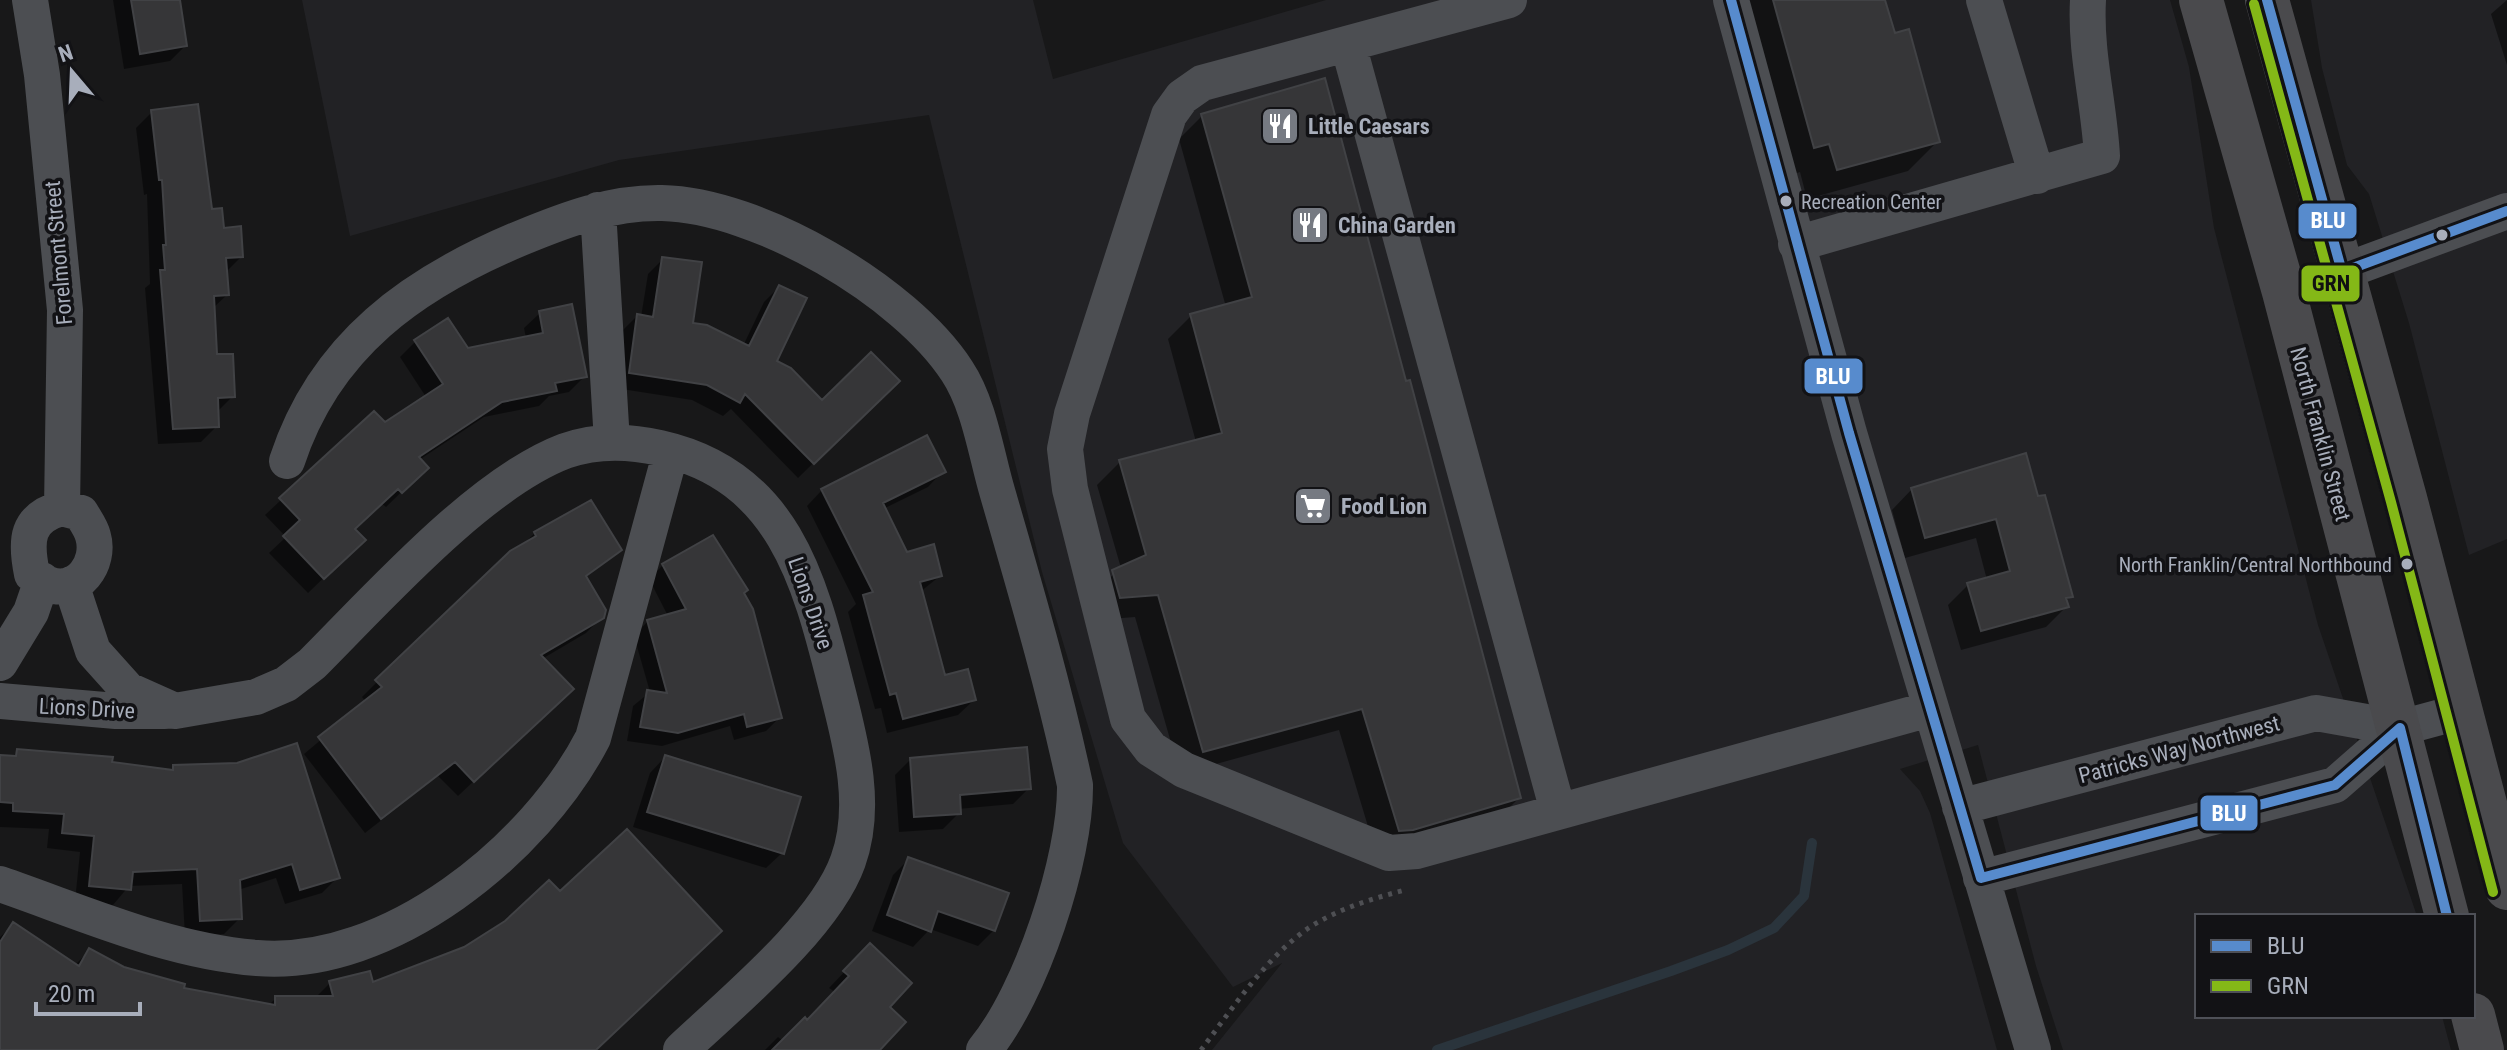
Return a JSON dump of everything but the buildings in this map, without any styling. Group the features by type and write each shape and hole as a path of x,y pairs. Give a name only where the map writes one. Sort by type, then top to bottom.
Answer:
{"main road":[{"name":"North Franklin Street","path":"2201,0 2242,136 2446,914"},
{"path":"2267,0 2507,888"},
{"path":"2474,1018 2482,1050"}],"street":[{"name":"Forelmont Street","path":"30,0 42,75 65,310 62,508"},
{"path":"1509,0 1202,83 1182,97 1169,115 1072,414 1065,449 1070,489 1128,719 1151,749 1184,770 1389,853 1417,851 1930,709"},
{"path":"1731,0 1796,244 1930,709 2033,1050"},
{"path":"1984,0 2037,176"},
{"path":"1796,244 2102,156 2100,106 2086,43 2088,0"},
{"path":"1348,44 1558,811"},
{"path":"287,461 297,431 332,373 354,344 384,316 417,290 458,266 558,223 629,204 665,203 742,220 784,237 856,275 917,327 959,374 979,426 1013,546 1075,785 1075,817 1068,853 1028,976 1014,1009 984,1050"},
{"path":"598,210 612,442"},
{"path":"2342,272 2507,211"},
{"name":"Lions Drive","path":"0,701 116,711 175,711 256,697 286,684 312,664 494,492 567,451 612,442 671,451 727,475 772,516 806,577 851,742 857,793 856,830 848,862 828,898 801,932 681,1050"},
{"path":"0,884 155,938 261,959 329,951 407,922 444,901 480,872 548,806 576,770 587,749 605,700 611,665 671,451"},
{"path":"0,663 31,612 35,565 32,528 43,513 62,508 81,513 93,536 94,560 84,578 35,565"},
{"name":"Lions Drive","path":"35,565 93,651 128,690 175,711"},
{"name":"Patricks Way Northwest","path":"1960,807 2316,713 2400,728 2459,712"},
{"name":"Patricks Way Northwest","path":"1981,878 2335,785 2400,728"}],"path":[{"path":"1201,1050 1275,958 1307,930 1354,904 1412,888"}],"shaded area":[{"path":"302,0 1033,0 1053,79 1326,0 2170,0 2189,67 2214,228 2318,625 2416,914 2195,914 2195,1018 2443,1018 2451,1050 2063,1050 2036,966 1978,745 1900,769 1920,791 1930,813 1997,1050 1212,1050 1282,963 1233,987 1123,843 1042,572 929,115 619,160 350,236"},
{"path":"2311,0 2507,0 2507,539 2469,555 2409,323 2369,194 2347,165 2322,68"}],"waterway":[{"path":"1437,1050 1671,971 1728,950 1774,928 1804,896 1812,843"}],"transit line":[{"name":"BLU","path":"1731,0 1849,433 1981,878 2335,785 2400,728 2446,914"},
{"name":"BLU","path":"2267,0 2342,272 2507,211"},
{"name":"GRN","path":"2254,4 2391,502 2493,892"}],"place":[{"name":"Little Caesars","path":"1280,126"},
{"name":"Recreation Center","path":"1786,201"},
{"name":"China Garden","path":"1310,225"},
{"name":"Food Lion","path":"1313,506"},
{"name":"North Franklin/Central Northbound","path":"2407,564"}]}
